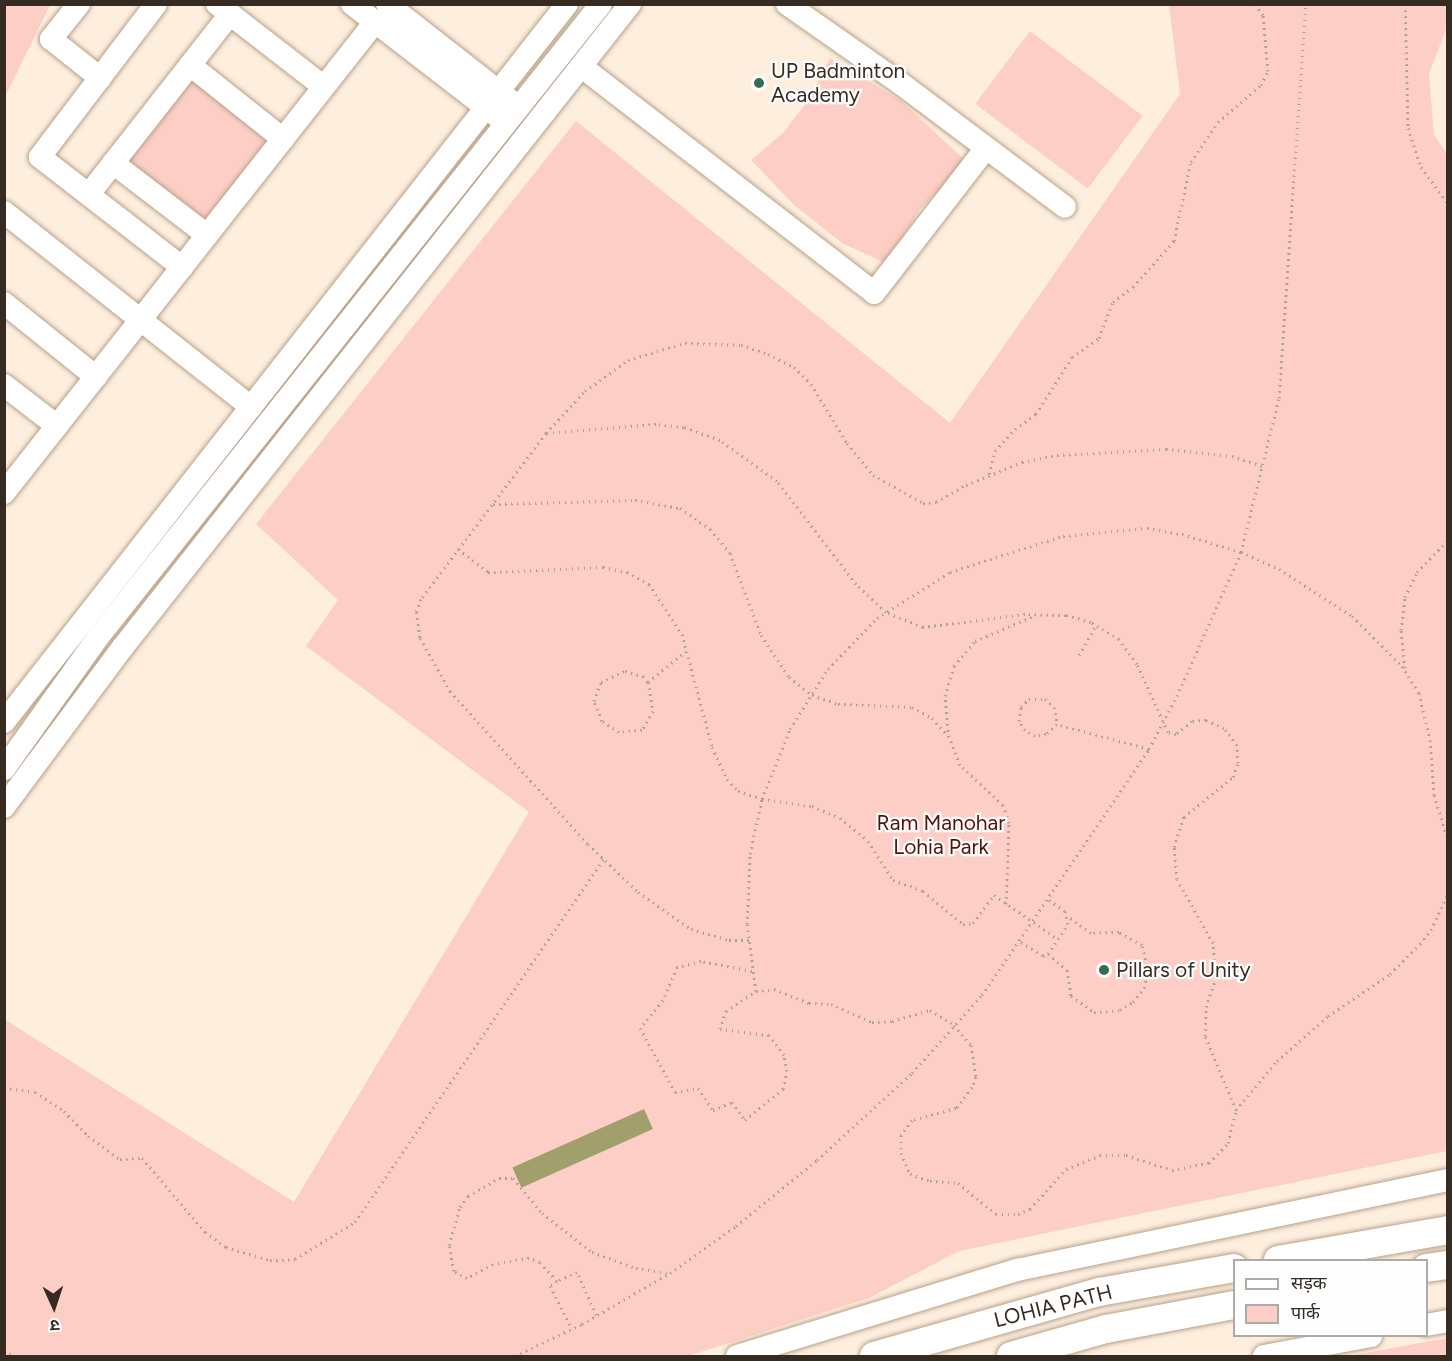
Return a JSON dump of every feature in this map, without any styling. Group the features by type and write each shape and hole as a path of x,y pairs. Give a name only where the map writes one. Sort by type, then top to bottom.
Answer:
{"main road":[{"path":"1284,1259 1448,1230"},
{"path":"1428,1269 1448,1265"},
{"name":"LOHIA PATH","path":"874,1356 1099,1292 1233,1268"},
{"name":"LOHIA PATH","path":"1011,1356 1106,1329 1233,1305"}],"street":[{"path":"79,4 51,39 100,78"},
{"path":"156,4 40,157 183,267"},
{"path":"352,4 407,20 492,100 532,130"},
{"path":"8,710 251,408 567,4"},
{"path":"4,769 99,636 601,4"},
{"path":"4,807 123,647 630,4"},
{"path":"787,4 1065,207"},
{"path":"89,194 190,65 224,9 324,87"},
{"path":"4,493 12,469 57,426 381,14"},
{"path":"190,65 284,139"},
{"path":"582,67 874,293 986,148"},
{"path":"113,163 207,236"},
{"path":"4,212 139,322 251,408"},
{"path":"4,303 96,376"},
{"path":"4,385 57,426"},
{"path":"737,1356 1017,1270 1448,1180"},
{"path":"1428,1325 1448,1321"},
{"path":"1264,1356 1361,1337"}],"path":[{"path":"989,474 995,451 1015,429 1036,414 1072,357 1099,338 1113,302 1132,287 1174,242 1191,162 1218,122 1261,85 1268,71 1263,15 1255,4"},
{"path":"515,1356 597,1316 670,1273 736,1226 817,1160 912,1073 1021,942 1149,749 1165,721 1241,552 1279,398 1306,4"},
{"path":"1405,4 1408,128 1421,167 1448,204"},
{"path":"749,940 729,940 691,929 645,897 604,859 450,691 424,650 416,612 429,586 546,433 585,391 628,360 685,344 729,344 768,354 794,367 810,384 847,443 873,475 910,498 936,502 989,474 1022,462 1058,455 1138,449 1232,456 1262,466"},
{"path":"546,433 656,424 684,427 730,445 777,481 856,584 886,612 923,627 1042,614 1066,615 1096,625 1119,639 1128,651 1171,734 1185,730 1198,719 1214,723 1233,739 1239,752 1237,770 1228,783 1184,817 1175,837 1174,855 1181,889 1205,923 1213,943 1216,978 1205,1014 1205,1036 1236,1110 1236,1124 1228,1143 1209,1163 1172,1170 1126,1155 1100,1155 1066,1169 1030,1209 1007,1216 996,1214 958,1183 921,1180 910,1174 901,1152 902,1135 912,1120 956,1108 976,1077 971,1045 954,1025 930,1010 872,1022 831,1004 810,1004 774,989 756,991 726,1011 720,1029 723,1033 752,1030 770,1035 784,1055 783,1089 745,1120 732,1102 713,1110 698,1088 675,1092 640,1028 663,1000 677,967 701,961 752,971"},
{"path":"492,504 635,500 661,503 696,517 730,553 766,647 789,678 812,694 849,705 912,707 932,718 949,737 968,775 1003,805 1010,839 1006,904"},
{"path":"756,991 749,940 750,854 762,799 790,729 812,694 843,652 886,612 950,572 1063,536 1147,528 1241,552 1339,606 1369,631 1405,670 1425,711 1434,795 1448,840"},
{"path":"1405,670 1401,630 1405,597 1418,572 1448,540"},
{"path":"458,549 488,572 500,574 579,567 627,572 649,584 673,618 686,651 712,747 727,779 738,790 762,799 812,806 840,818 868,841 893,880 923,891 963,924 972,923 994,894 1058,939"},
{"path":"949,737 944,709 947,683 954,666 984,636 1042,614"},
{"path":"1079,655 1096,625"},
{"path":"648,682 686,651"},
{"path":"625,671 643,676 648,682 653,711 642,729 619,732 602,721 594,701 601,682 625,671"},
{"path":"1029,699 1045,699 1054,707 1057,724 1046,734 1030,734 1019,720 1021,707 1029,699"},
{"path":"1057,724 1149,749"},
{"path":"4,1088 35,1092 64,1111 88,1136 120,1159 142,1158 205,1232 226,1246 270,1260 294,1259 355,1222 604,859"},
{"path":"1236,1110 1277,1061 1328,1016 1390,974 1420,944 1431,930 1448,894"},
{"path":"1048,899 1091,933 1119,932 1142,945 1148,970 1144,988 1134,1002 1120,1010 1088,1010 1069,991 1067,970 1048,954"},
{"path":"1021,942 1043,956 1048,954 1068,924 1068,916"},
{"path":"557,1281 540,1262 529,1258 493,1264 467,1278 454,1271 449,1245 460,1207 468,1196 499,1178 513,1178 543,1213 592,1252 636,1268 670,1273"},
{"path":"572,1329 550,1286 557,1281 577,1272 597,1316"},
{"path":"4,1350 13,1356"}],"green space":[{"path":"4,5 50,5 5,97"},
{"name":"Ram Manohar Lohia Park","path":"1169,5 1447,5 1447,27 1429,74 1434,135 1448,155 1447,1151 959,1251 869,1298 688,1356 5,1356 4,1019 294,1202 529,812 306,646 338,600 256,524 576,121 950,423 1180,94"},
{"path":"1030,31 1143,116 1088,189 975,104"},
{"path":"830,58 900,100 967,162 920,209 887,264 842,243 794,205 751,160 784,132 810,98"},
{"path":"190,77 271,138 206,223 126,162"},
{"path":"1447,1338 1447,1356 1349,1356"}],"shaded area":[{"path":"644,1109 653,1129 521,1188 512,1168"}],"place":[{"name":"UP Badminton Academy","path":"759,83"},
{"name":"Pillars of Unity","path":"1104,970"}]}
